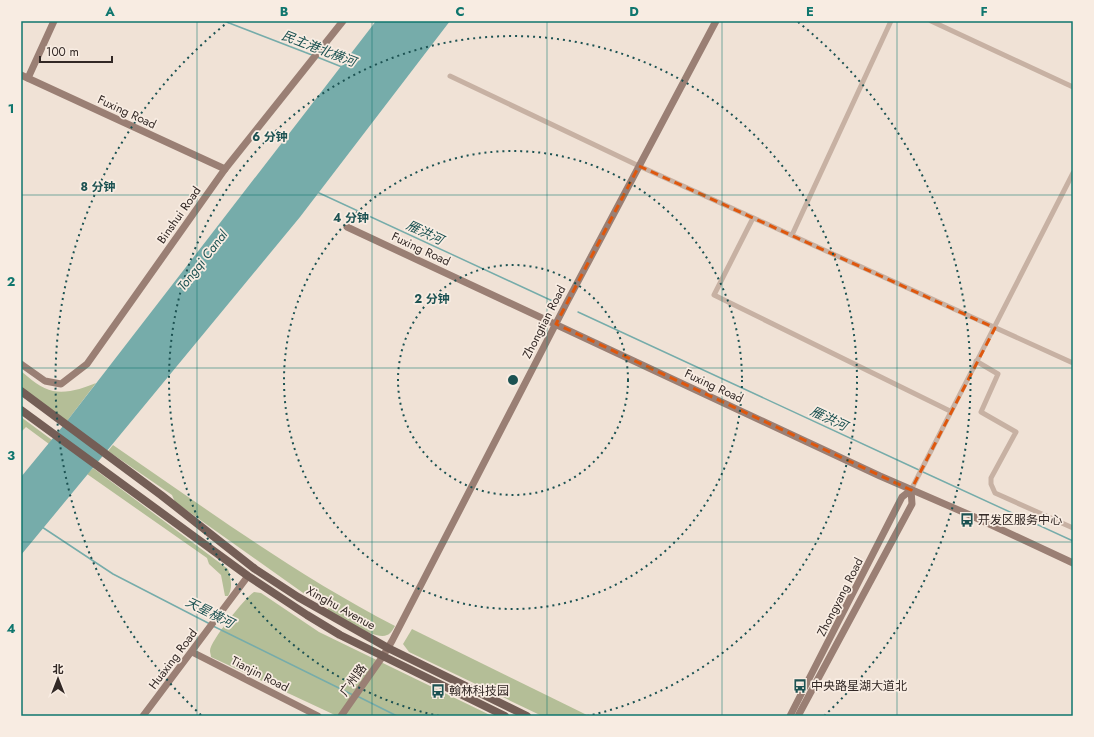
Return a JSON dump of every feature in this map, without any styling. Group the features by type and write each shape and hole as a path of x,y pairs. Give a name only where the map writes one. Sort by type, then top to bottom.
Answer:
{"main road":[{"name":"Xinghu Avenue","path":"21,391 161,495 255,569 298,597 388,648 527,716"},
{"name":"Xinghu Avenue","path":"21,410 248,576 307,615 340,635 505,716"}],"street":[{"path":"24,77 54,21"},
{"name":"Binshui Road","path":"21,364 44,381 61,384 87,364 225,169 343,21"},
{"name":"Zhongtian Road","path":"383,656 716,21"},
{"path":"792,235 891,21"},
{"path":"931,21 1073,87"},
{"path":"450,76 639,166 1073,363"},
{"name":"Fuxing Road","path":"24,77 225,169"},
{"path":"798,716 912,504 911,490 926,457 995,328 1073,174"},
{"path":"753,218 714,295 950,411"},
{"name":"Fuxing Road","path":"347,227 911,490 970,514 1073,563"},
{"path":"976,361 998,374 981,412 1016,432 992,478 991,484 995,493 1073,528"},
{"name":"Zhongyang Road","path":"790,716 902,497 911,490"},
{"name":"Huaxing Road","path":"143,716 248,576"},
{"name":"Tianjin Road","path":"192,652 318,716"},
{"name":"广州路","path":"341,716 383,656"}],"highlighted area":[{"path":"639,166 995,328 911,490 556,324"}],"green space":[{"path":"21,371 40,386 58,392 81,389 96,383 67,421 21,387"},
{"path":"21,417 52,440 49,444 26,427 21,432"},
{"path":"113,445 251,540 322,585 395,626 390,634 381,636 366,631 327,610 329,607 308,593 306,595 175,502 172,495 108,451"},
{"path":"93,468 228,569 231,590 228,596 225,596 221,575 209,564 207,558 87,474"},
{"path":"254,592 261,593 319,632 492,716 337,716 211,657 210,651 216,638 236,611"},
{"path":"412,629 589,716 542,716 409,652 403,644"}],"water":[{"name":"Tongqi Canal","path":"376,21 450,21 300,217 21,555 21,477 67,421"}],"waterway":[{"name":"民主港北横河","path":"224,21 312,55"},
{"name":"民主港北横河","path":"317,57 342,67"},
{"name":"雁洪河","path":"317,192 559,304"},
{"name":"雁洪河","path":"578,312 919,470"},
{"name":"雁洪河","path":"923,472 1073,541"},
{"name":"天星横河","path":"42,527 113,574 210,624"},
{"name":"天星横河","path":"213,626 353,695"},
{"name":"天星横河","path":"357,696 397,716"}],"place":[{"name":"开发区服务中心","path":"967,520"},
{"name":"中央路星湖大道北","path":"800,686"},
{"name":"翰林科技园","path":"438,691"}]}
